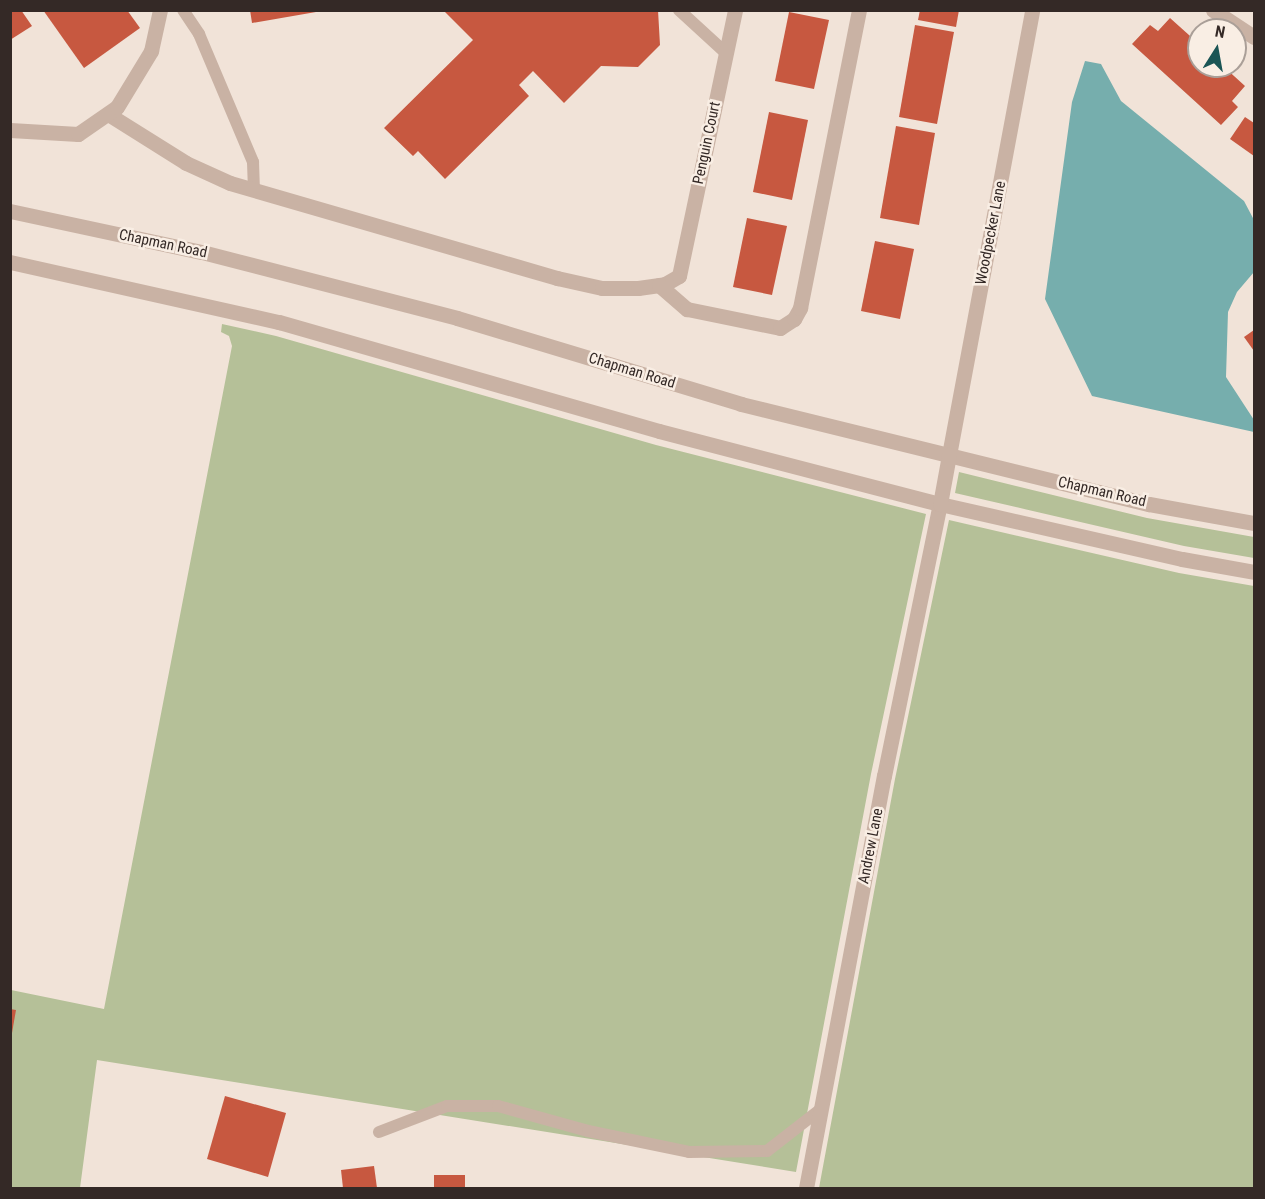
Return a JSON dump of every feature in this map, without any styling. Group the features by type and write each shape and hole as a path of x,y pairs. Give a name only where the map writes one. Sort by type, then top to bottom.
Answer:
{"street":[{"path":"10,130 78,134 117,107 151,51 160,10"},
{"name":"Penguin Court","path":"659,285 679,276 735,10"},
{"path":"108,114 186,163 230,183 557,278 602,288 638,288 659,285 687,309 780,328 794,319 800,308 859,10"},
{"name":"Woodpecker Lane","path":"940,504 1032,10"},
{"path":"1213,10 1254,37"},
{"name":"Chapman Road","path":"10,211 225,258 457,318 741,404 1149,504 1254,523"},
{"path":"10,262 279,322 648,428 940,504 1182,559 1254,572"},
{"name":"Andrew Lane","path":"806,1188 884,776 940,504"}],"lane":[{"path":"183,10 199,34 253,162 254,190"},
{"path":"679,10 726,53"},
{"path":"379,1132 447,1106 498,1106 588,1131 689,1152 767,1150 821,1109"}],"green space":[{"path":"222,324 276,336 656,445 926,514 871,774 796,1172 97,1060 80,1188 11,1188 11,990 104,1009 232,346 229,336 221,332"},
{"path":"959,472 1147,518 1254,537 1254,558 1184,546 955,493"},
{"path":"949,520 1179,573 1254,586 1254,1188 819,1188 895,779"}],"water":[{"path":"1085,61 1101,64 1121,101 1244,201 1254,220 1254,272 1237,292 1228,312 1226,377 1254,420 1254,432 1092,396 1045,299 1072,102"}],"building":[{"path":"10,10 21,10 32,26 10,40"},
{"path":"43,10 127,10 140,28 84,68"},
{"path":"250,10 316,10 316,12 252,23"},
{"path":"443,10 658,10 660,45 638,67 601,66 564,103 533,71 519,85 529,96 445,179 418,151 413,156 384,128 473,40"},
{"path":"920,10 959,10 956,27 918,20"},
{"path":"789,12 829,20 814,89 775,81"},
{"path":"1170,18 1187,33 1187,78 1236,78 1245,86 1232,101 1238,107 1221,125 1132,44 1150,25 1158,31"},
{"path":"915,25 954,32 937,124 899,117"},
{"path":"769,112 808,120 792,200 753,192"},
{"path":"1245,117 1254,123 1254,156 1230,139"},
{"path":"896,126 935,133 919,225 880,218"},
{"path":"747,218 787,226 772,295 733,287"},
{"path":"875,241 914,249 900,319 861,311"},
{"path":"1254,330 1254,351 1244,337"},
{"path":"10,1009 16,1010 12,1033 10,1032"},
{"path":"225,1096 286,1113 268,1177 207,1159"},
{"path":"374,1166 377,1188 343,1188 341,1170"},
{"path":"434,1175 465,1175 465,1188 434,1188"}]}
